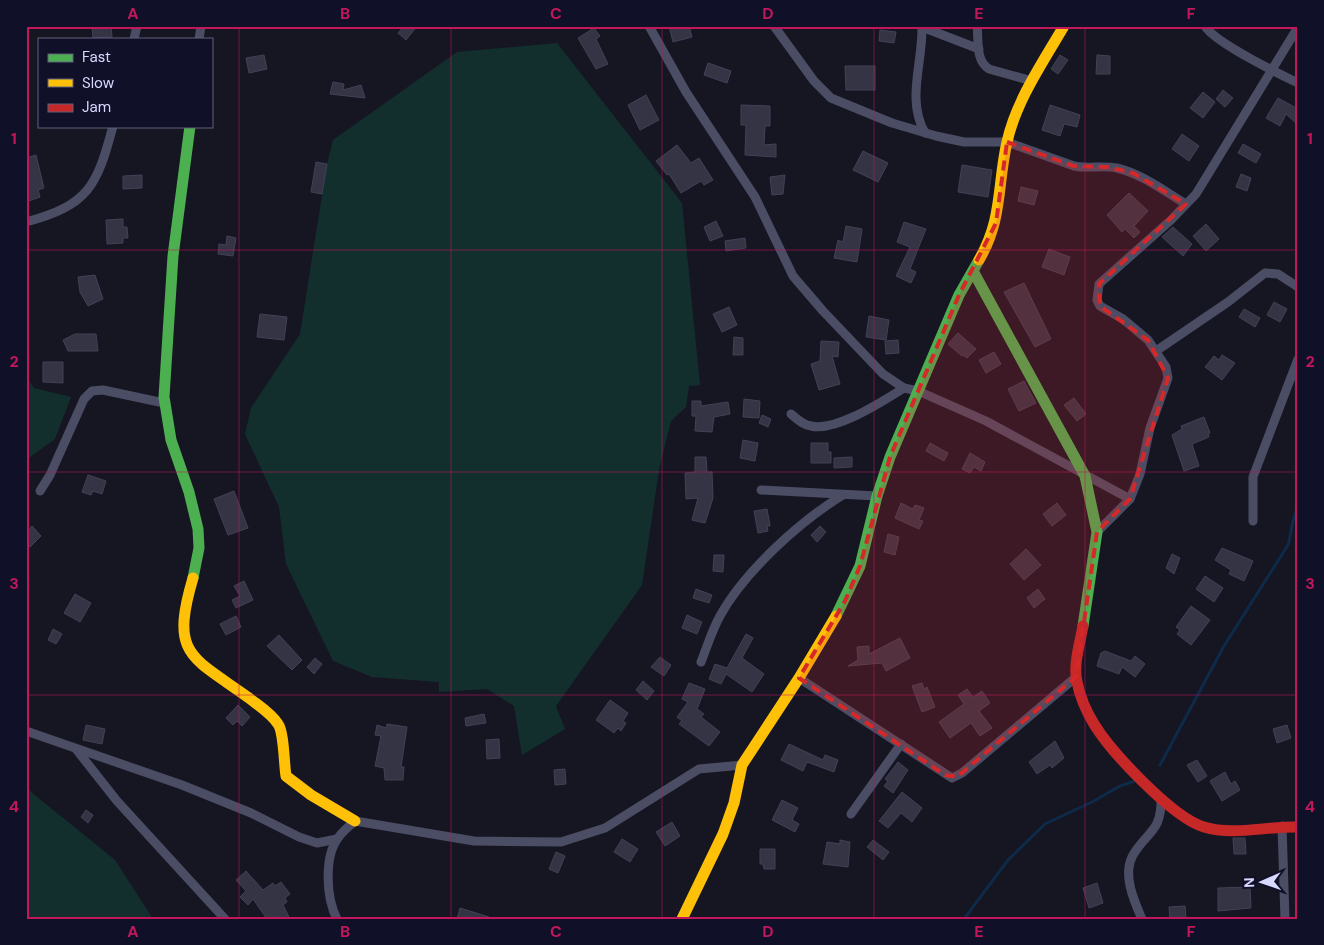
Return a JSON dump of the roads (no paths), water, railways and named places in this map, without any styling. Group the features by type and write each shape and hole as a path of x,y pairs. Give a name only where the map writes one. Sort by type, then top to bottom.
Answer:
{"street":[{"path":"649,26 686,92 755,197 798,282 823,312 884,374 904,388 918,391 986,421 1130,500"},
{"path":"774,26 814,81 832,98 925,133 964,142 1007,142 1074,166 1085,168 1108,166 1133,173 1186,204"},
{"path":"977,26 980,59 988,68 1032,81"},
{"path":"682,919 723,834 734,803 742,765 800,678 845,601 860,566 877,496 890,457 959,295 985,250 996,223 1007,142 1014,122 1032,81 1064,26"},
{"path":"1205,26 1215,37 1273,72 1298,83"},
{"path":"925,133 920,124 915,98 921,55 922,27 979,49"},
{"path":"1097,532 1130,500 1140,474 1150,428 1168,378 1166,366 1148,340 1123,319 1100,306 1097,292 1099,284 1171,220 1196,194 1273,72 1298,27"},
{"path":"26,222 66,209 87,192 103,164 112,128"},
{"path":"190,128 171,280 164,403 169,430 190,493 198,532 198,563 181,622 185,646 193,657 264,709 276,721 282,737 286,776 311,795 355,821 474,841 561,842 605,828 698,769 742,765"},
{"path":"973,271 1085,476 1097,532 1076,677 1078,690 1098,730 1161,798 1184,819 1202,827 1223,829 1298,827"},
{"path":"1156,351 1228,302 1265,273 1278,274 1298,287"},
{"path":"1253,521 1253,476 1298,359"},
{"path":"791,414 799,422 810,426 823,427 862,412 904,388"},
{"path":"40,491 50,475 84,398 92,391 103,390 164,403"},
{"path":"761,490 877,496"},
{"path":"700,662 720,616 736,590 800,527 843,494"},
{"path":"800,678 945,774 957,777 1076,677"},
{"path":"26,731 191,788 251,813 299,838 317,843 337,838"},
{"path":"851,814 901,744"},
{"path":"76,749 117,801 226,919"},
{"path":"1142,919 1132,893 1129,874 1132,856 1158,824 1161,815 1161,798"},
{"path":"336,919 331,901 329,872 331,856 337,838 355,821"},
{"path":"1282,826 1285,919"}],"waterway":[{"path":"1160,765 1224,646 1288,545 1298,507"},
{"path":"964,919 1008,860 1045,824 1092,802 1120,786 1138,780"}]}
